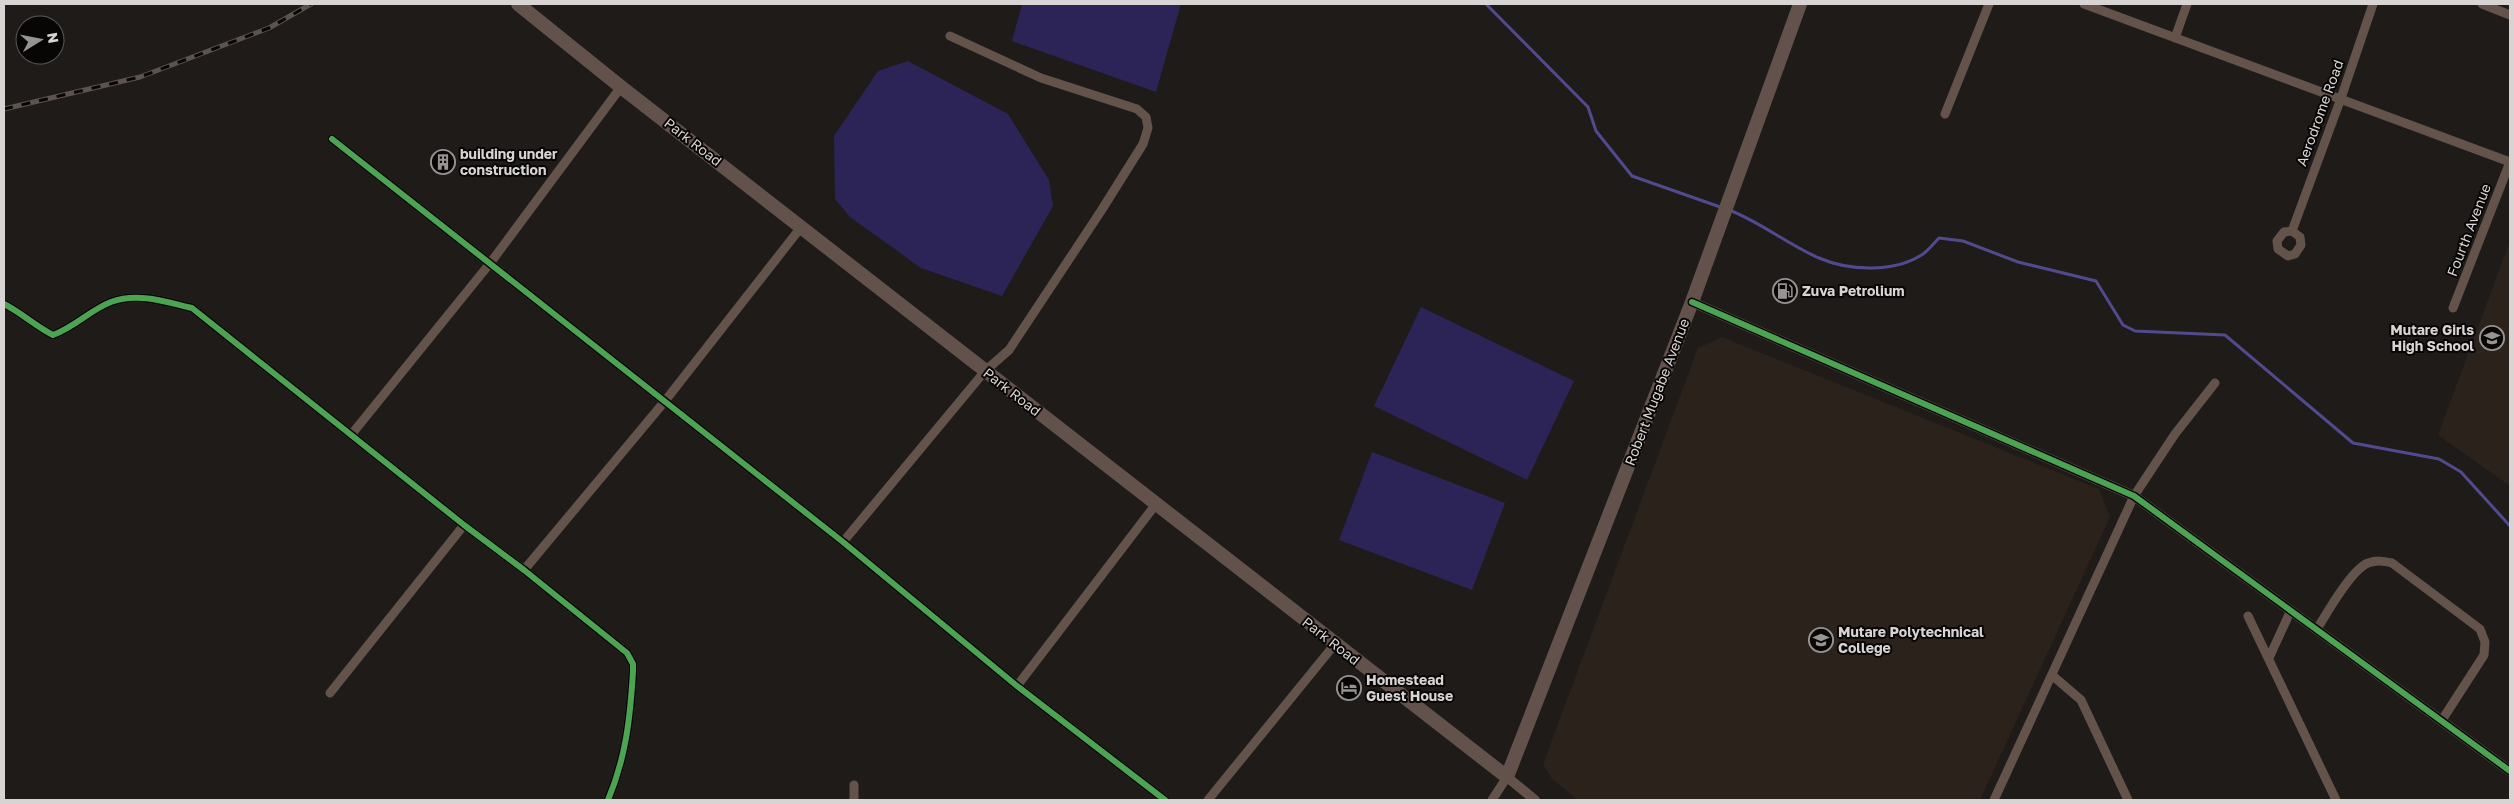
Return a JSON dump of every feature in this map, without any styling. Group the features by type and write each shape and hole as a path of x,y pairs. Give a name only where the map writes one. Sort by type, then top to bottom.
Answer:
{"highway":[{"name":"Park Road","path":"518,4 621,87 802,226 1507,778"},
{"name":"Robert Mugabe Avenue","path":"1507,778 1692,302 1800,4"}],"street":[{"path":"1945,114 1989,4"},
{"path":"2084,4 2510,162"},
{"path":"2174,38 2187,4"},
{"name":"Aerodrome Road","path":"2292,231 2373,4"},
{"path":"2482,4 2510,15"},
{"path":"843,542 986,371 1009,350 1143,144 1148,128 1146,117 1137,109 1041,78 950,36"},
{"path":"351,435 491,262 621,87"},
{"path":"332,139 491,262 843,542 1016,686 1165,800"},
{"name":"Fourth Avenue","path":"2453,308 2510,162"},
{"path":"524,570 665,401 802,226"},
{"path":"4,304 18,311 38,328 53,334 66,330 111,302 136,296 192,308 464,525 524,570 630,658 633,672 629,733 618,778 608,800"},
{"path":"1692,302 2134,496 2510,771"},
{"path":"1994,800 2053,676 2134,496 2175,434 2215,383"},
{"path":"1016,686 1156,504"},
{"path":"330,693 464,525"},
{"path":"2317,629 2339,592 2366,564 2379,560 2392,563 2480,629 2485,642 2484,655 2442,720"},
{"path":"2269,658 2291,610"},
{"path":"2248,616 2336,800"},
{"path":"1208,800 1335,644"},
{"path":"2053,676 2081,700 2128,800"},
{"path":"1492,800 1507,778 1535,800"},
{"path":"854,785 854,800"}],"shaded area":[{"path":"1022,4 1181,4 1156,92 1012,41"},
{"path":"908,61 1008,114 1049,180 1053,206 1002,296 921,268 850,217 835,199 834,136 878,71"},
{"name":"Mutare Girls High School","path":"2510,241 2510,486 2438,435"},
{"path":"1421,307 1574,381 1527,480 1374,406"},
{"name":"Mutare Polytechnical College","path":"1722,337 2099,489 2110,517 1980,800 1578,800 1552,779 1543,764 1698,348"},
{"path":"1372,452 1505,503 1472,590 1339,540"}],"waterway":[{"path":"1486,4 1588,107 1596,131 1632,176 1723,208"},
{"path":"1729,210 1808,253 1844,266 1872,268 1899,264 1923,254 1939,238 1963,241 2018,262 2096,281 2123,325 2135,331 2225,335 2353,443 2439,459 2461,472 2510,526"}],"railway":[{"path":"4,109 140,77 269,28 311,4"}],"cycle path":[{"path":"332,139 843,542 1017,686 1165,800"},
{"path":"4,304 53,335 68,328 103,305 121,299 152,299 192,308 627,653 633,664 629,722 619,768 608,800"},
{"path":"1692,302 2134,496 2510,771"}],"place":[{"name":"building under construction","path":"443,162"},
{"name":"Zuva Petrolium","path":"1785,291"},
{"name":"Mutare Girls High School","path":"2492,338"},
{"name":"Mutare Polytechnical College","path":"1821,640"},
{"name":"Homestead Guest House","path":"1349,688"}]}
